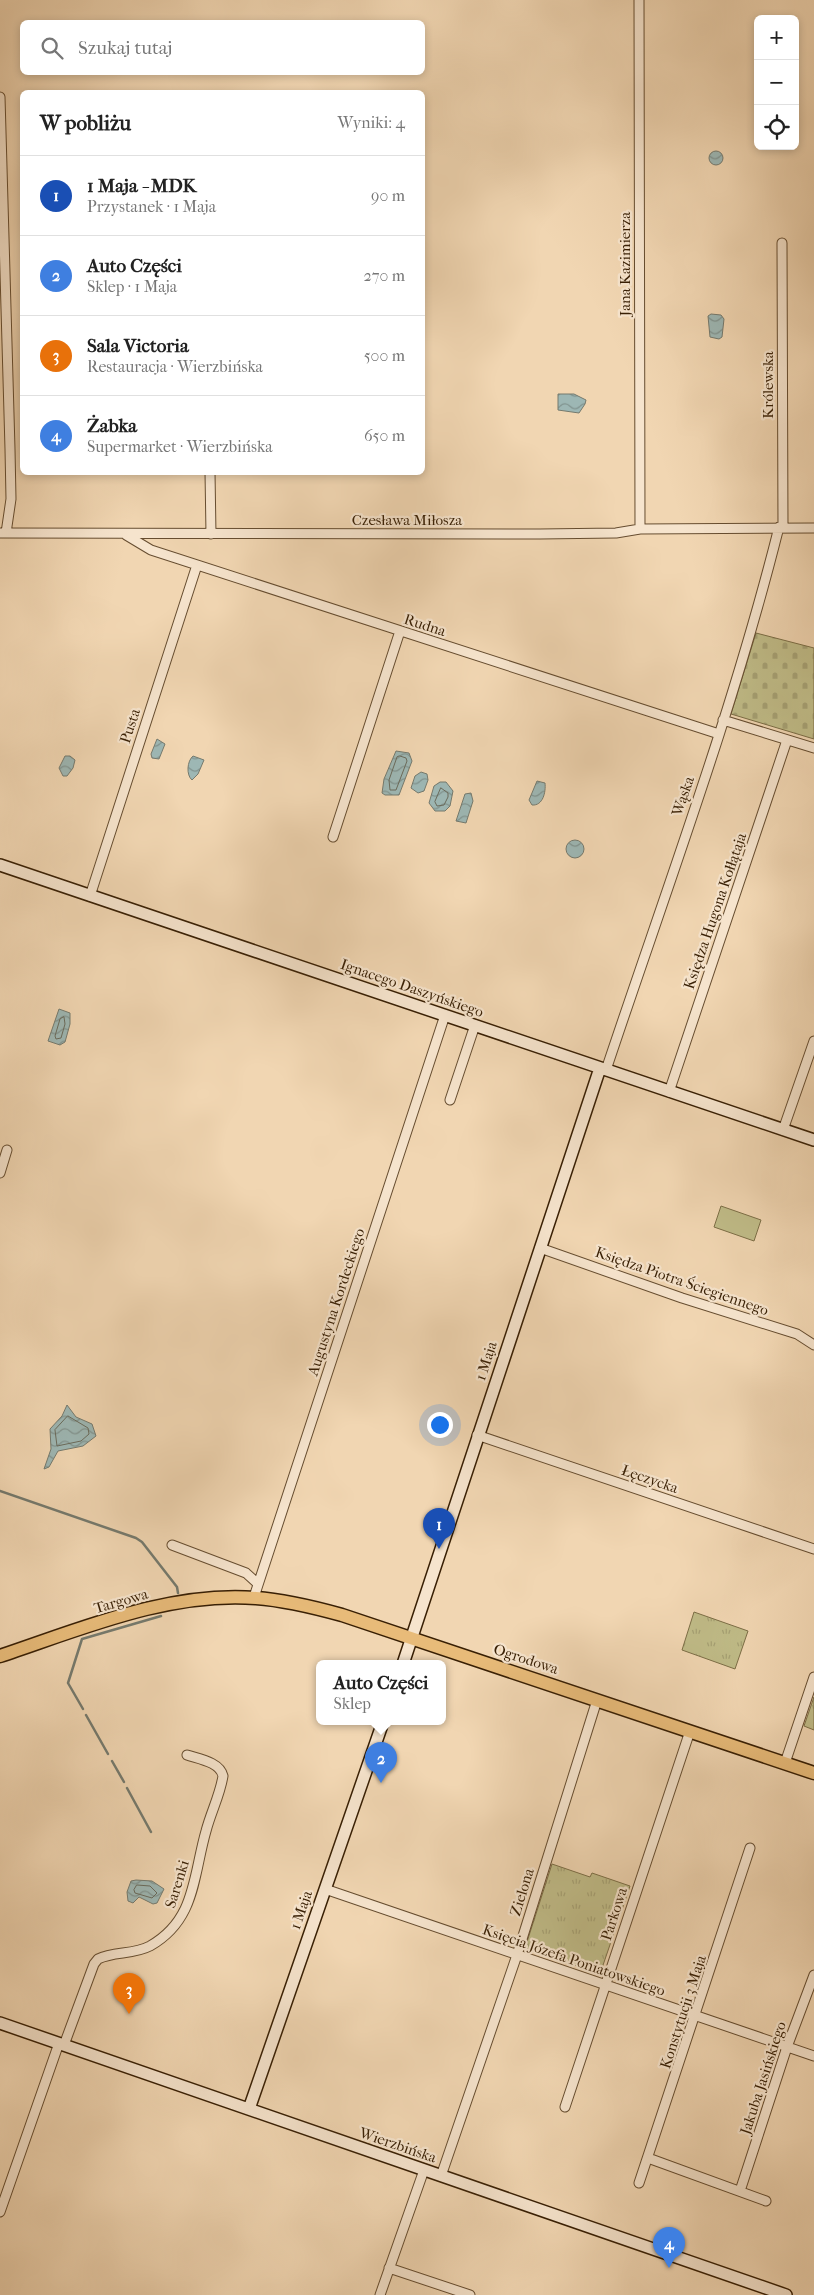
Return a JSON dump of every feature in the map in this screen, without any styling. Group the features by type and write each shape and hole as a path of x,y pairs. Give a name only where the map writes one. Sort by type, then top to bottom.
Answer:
{"main road":[{"name":"Targowa","path":"0,1656 106,1622 174,1603 208,1598 254,1598"},
{"name":"Ogrodowa","path":"254,1598 316,1608 814,1773"}],"street":[{"name":"Jana Kazimierza","path":"638,0 640,529"},
{"path":"0,97 11,499 3,533"},
{"name":"Królewska","path":"781,528 782,243"},
{"path":"210,475 211,534"},
{"name":"Wąska","path":"603,1069 723,720 781,528"},
{"name":"Czesława Miłosza","path":"3,533 126,535 540,534 616,532 640,529 814,528"},
{"name":"Rudna","path":"126,535 151,550 718,734"},
{"name":"Pusta","path":"90,896 197,565"},
{"path":"333,837 400,631"},
{"path":"723,720 814,748"},
{"name":"Księdza Hugona Kołłątaja","path":"669,1092 787,740"},
{"name":"Ignacego Daszyńskiego","path":"0,865 814,1140"},
{"name":"Augustyna Kordeckiego","path":"254,1598 445,1015"},
{"path":"450,1100 475,1024"},
{"path":"783,1130 814,1041"},
{"name":"1 Maja","path":"404,1660 477,1435 603,1069"},
{"path":"0,1173 7,1150"},
{"name":"Księdza Piotra Ściegiennego","path":"540,1248 797,1334 814,1345"},
{"name":"Łęczycka","path":"477,1435 814,1549"},
{"path":"172,1545 246,1573 258,1583"},
{"path":"784,1763 814,1677"},
{"name":"Zielona","path":"441,2176 517,1955 597,1700"},
{"name":"1 Maja","path":"249,2109 382,1725"},
{"name":"Parkowa","path":"565,2107 690,1731"},
{"name":"Sarenki","path":"62,2044 94,1964 98,1959 148,1947 164,1937 178,1924 187,1905 196,1878 205,1833 223,1776 221,1769 216,1765 187,1755"},
{"name":"Konstytucji 3 Maja","path":"639,2183 696,2016 750,1848"},
{"name":"Księcia Józefa Poniatowskiego","path":"325,1889 814,2056"},
{"name":"Jakuba Jasińskiego","path":"740,2191 787,2047 814,1975"},
{"name":"Wierzbińska","path":"0,2023 786,2295"},
{"path":"0,2212 62,2044"},
{"path":"648,2158 766,2201"},
{"path":"380,2295 424,2170"},
{"path":"389,2268 470,2295"}],"green space":[{"path":"756,633 814,648 814,739 731,714"},
{"path":"721,1206 761,1220 754,1241 714,1227"},
{"path":"694,1612 748,1631 735,1669 682,1650"},
{"path":"814,1697 814,1730 804,1726"},
{"path":"552,1864 590,1877 592,1873 630,1886 600,1974 525,1948"}],"water":[{"path":"716,151 721,153 723,158 721,163 716,165 711,163 709,158 711,153"},
{"path":"711,314 721,315 724,319 722,337 719,339 710,337 708,316"},
{"path":"558,394 574,394 586,400 585,404 579,413 558,410"},
{"path":"157,739 165,744 159,759 152,758 151,754"},
{"path":"396,751 409,753 412,761 399,795 385,795 382,793 384,779"},
{"path":"65,756 70,756 75,760 73,768 67,776 63,776 59,768"},
{"path":"193,756 204,760 198,774 192,780 188,768 189,761"},
{"path":"421,772 427,774 428,780 424,791 418,793 411,788 415,776"},
{"path":"537,781 545,783 545,790 541,801 536,805 532,805 529,800"},
{"path":"440,782 446,782 453,791 450,806 445,811 435,811 429,803 434,786"},
{"path":"471,793 473,801 466,823 456,821 465,794"},
{"path":"571,840 579,840 584,845 582,856 571,858 566,853 566,845"},
{"path":"59,1009 70,1013 70,1024 65,1042 60,1045 48,1041"},
{"path":"67,1405 76,1417 92,1424 96,1436 83,1446 58,1451 49,1467 44,1469 51,1449 50,1429 62,1416"},
{"path":"131,1881 152,1881 164,1889 157,1903 153,1904 139,1897 133,1903 128,1901 127,1892"}],"waterway":[{"path":"0,1491 136,1538 142,1542 177,1587 178,1593"},
{"path":"83,1709 68,1683 82,1639 161,1616"},
{"path":"86,1715 108,1754"},
{"path":"112,1761 124,1782"},
{"path":"127,1788 151,1832"}],"place":[{"name":"1 Maja - MDK","path":"439,1549"},
{"name":"Auto Części","path":"381,1783"},
{"name":"Sala Victoria","path":"129,2014"},
{"name":"Żabka","path":"669,2268"}]}
